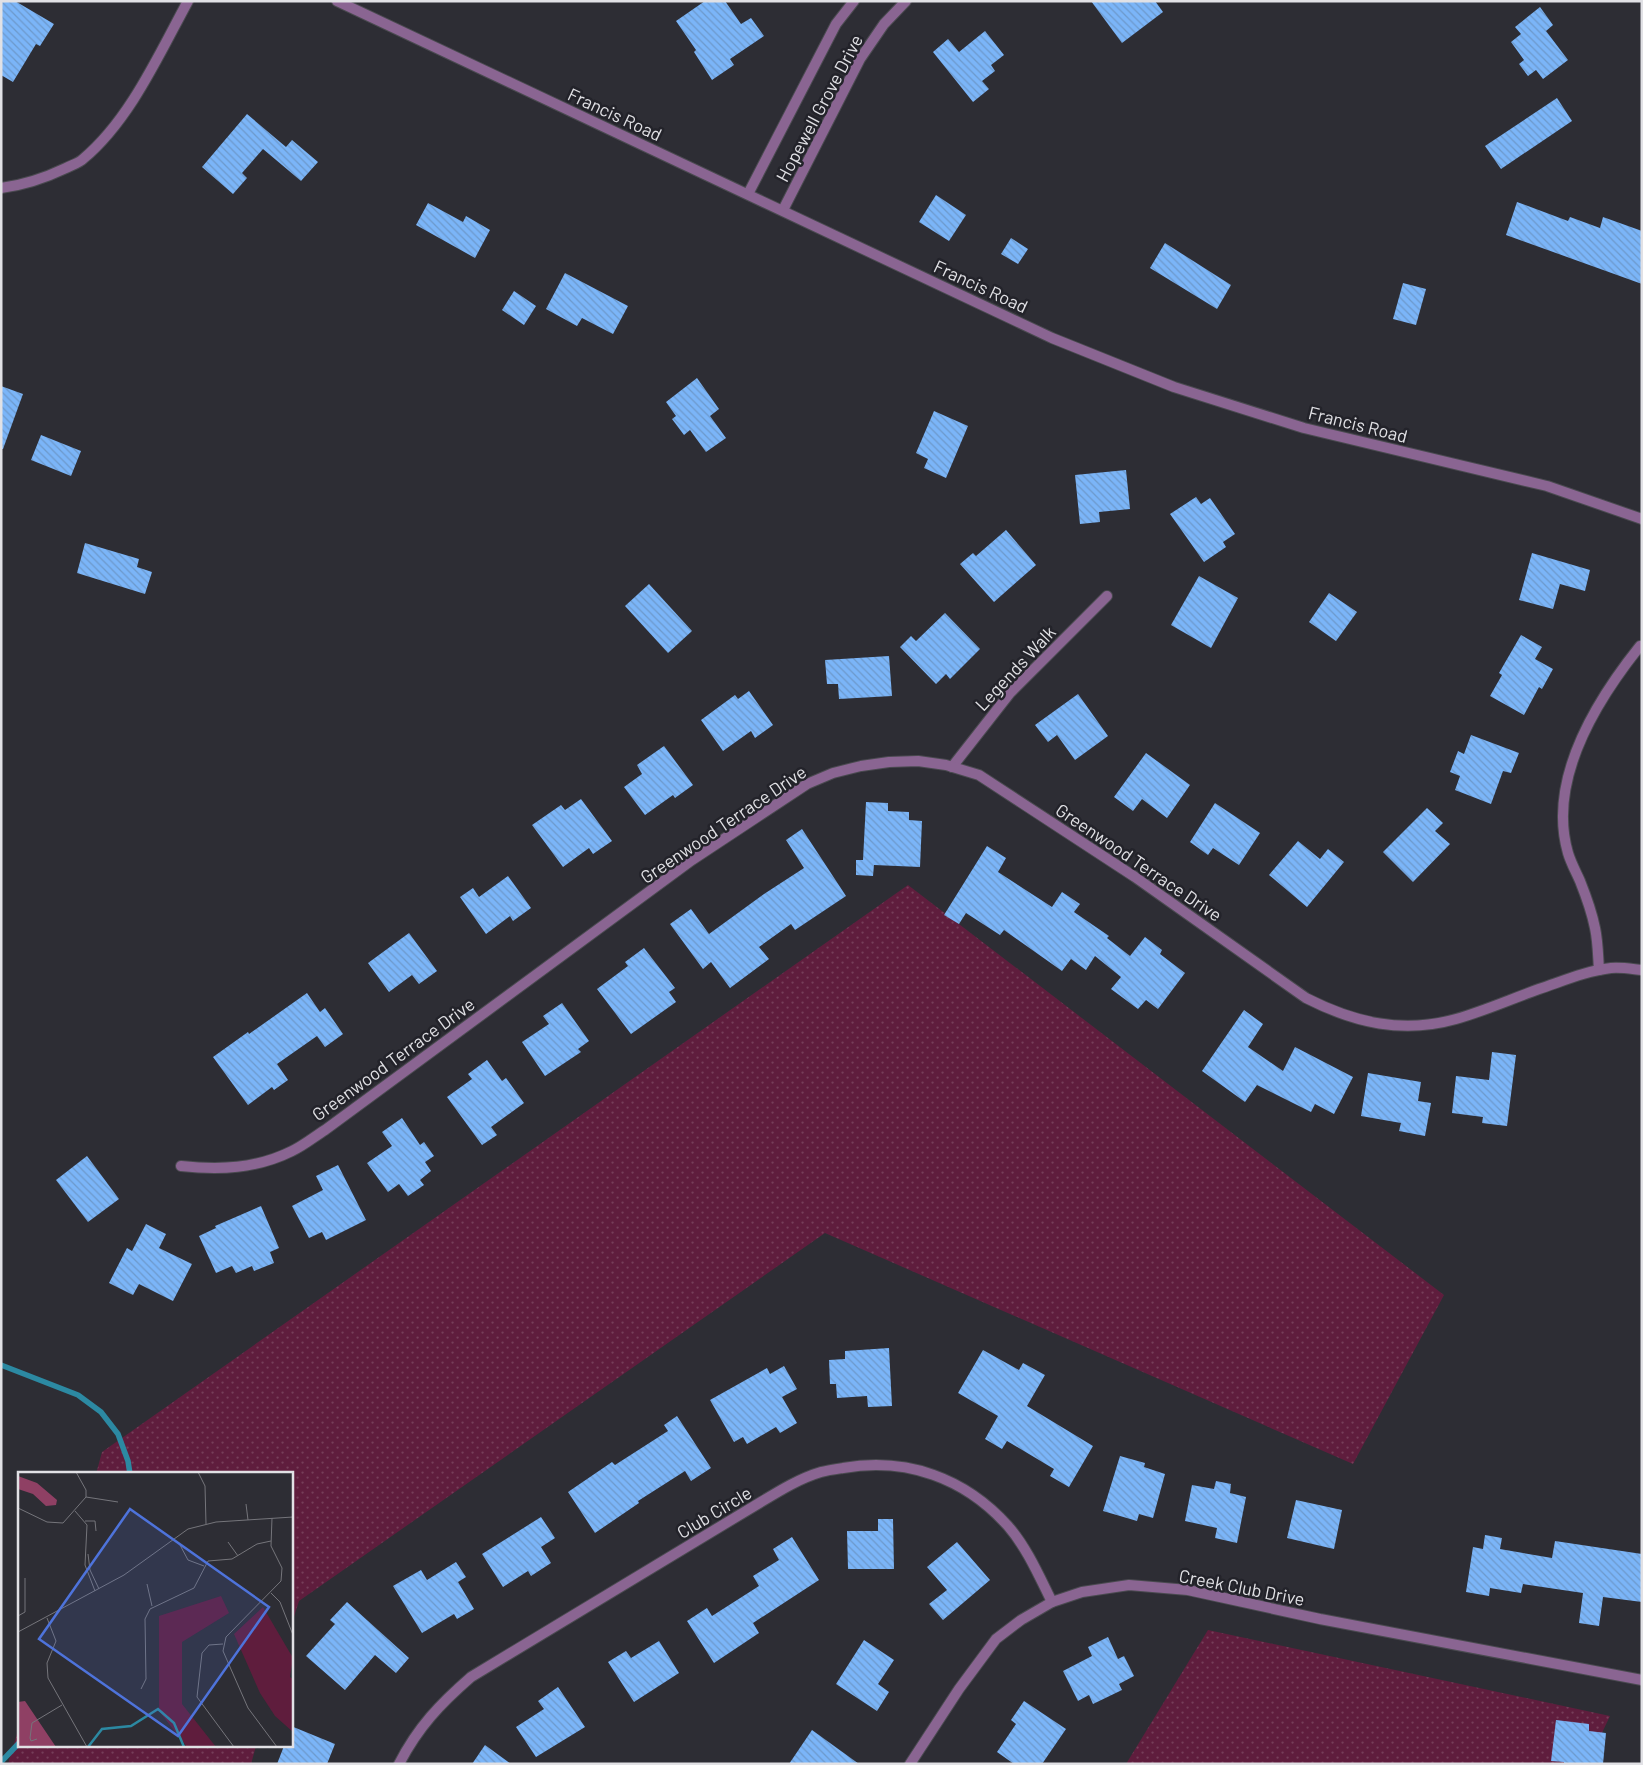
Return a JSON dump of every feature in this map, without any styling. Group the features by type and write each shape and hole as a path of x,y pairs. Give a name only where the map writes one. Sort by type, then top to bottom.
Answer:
{"street":[{"path":"1,188 19,186 82,161 112,131 132,101 188,1"},
{"name":"Francis Road","path":"337,1 1052,338 1174,387 1304,428 1547,486 1642,519"},
{"path":"748,194 836,24 854,1"},
{"name":"Hopewell Grove Drive","path":"783,210 860,59 884,24 906,1"},
{"name":"Legends Walk","path":"952,767 1010,692 1106,596"},
{"path":"1599,970 1595,929 1581,883 1568,854 1563,826 1563,797 1569,769 1592,717 1606,692 1640,646"},
{"name":"Greenwood Terrace Drive","path":"181,1166 210,1169 238,1168 266,1162 292,1151 325,1130 692,860 807,784 834,773 861,766 889,762 918,762 952,767 979,774 1135,877 1306,998 1332,1011 1359,1020 1386,1025 1415,1026 1455,1019 1585,972 1614,968 1642,970"},
{"name":"Club Circle","path":"399,1764 410,1742 425,1722 446,1698 471,1677 746,1511 788,1487 821,1472 879,1464 908,1467 936,1475 963,1489 989,1507 1009,1528 1026,1551 1052,1602"},
{"name":"Creek Club Drive","path":"910,1764 959,1689 996,1639 1022,1620 1052,1602 1082,1592 1129,1585 1188,1590 1320,1619 1642,1680"}],"shaded area":[{"path":"908,885 1444,1295 1353,1464 825,1233 299,1601 292,1623 292,1472 97,1472 102,1452"},
{"path":"1208,1630 1610,1716 1587,1764 1126,1764"},
{"path":"18,1730 18,1748 255,1748 251,1764 8,1764"}],"building":[{"path":"1,1 15,1 54,24 40,46 36,44 13,82 1,75"},
{"path":"705,1 725,1 741,24 751,18 764,36 730,59 734,65 712,80 694,52 696,50 676,21"},
{"path":"1091,1 1155,1 1163,12 1122,43"},
{"path":"1540,7 1553,25 1546,31 1568,60 1543,79 1536,70 1528,76 1519,64 1524,60 1511,42 1521,34 1515,27"},
{"path":"985,31 1004,55 991,65 995,71 982,81 989,89 973,102 933,52 948,39 959,52"},
{"path":"1557,98 1572,121 1501,169 1485,146"},
{"path":"247,114 286,147 292,140 318,162 301,181 263,149 242,173 247,178 233,194 202,167"},
{"path":"936,195 966,215 949,241 919,222"},
{"path":"1517,202 1568,221 1570,217 1600,228 1603,217 1642,231 1642,284 1506,235"},
{"path":"428,203 463,222 466,216 490,230 475,258 416,225"},
{"path":"1011,238 1028,249 1018,264 1001,254"},
{"path":"1165,243 1231,285 1217,309 1150,268"},
{"path":"565,273 628,306 613,334 582,318 577,326 546,309"},
{"path":"1403,283 1426,289 1416,325 1393,319"},
{"path":"514,291 536,306 524,325 502,310"},
{"path":"697,378 719,409 710,416 726,438 706,452 690,430 684,435 672,419 676,416 666,402"},
{"path":"1,386 23,394 3,449 1,449"},
{"path":"934,411 968,426 946,478 924,468 928,459 916,453"},
{"path":"41,435 81,451 71,476 31,460"},
{"path":"1126,470 1130,509 1099,512 1100,522 1080,524 1075,475"},
{"path":"1196,497 1201,504 1210,498 1235,534 1223,542 1226,547 1204,562 1170,514"},
{"path":"1006,530 1036,565 994,602 960,564 973,553 976,556"},
{"path":"85,543 139,559 137,567 152,572 145,594 77,573"},
{"path":"1532,553 1590,570 1585,591 1560,584 1553,609 1519,600"},
{"path":"1199,576 1238,598 1211,648 1171,625"},
{"path":"649,584 692,631 668,653 625,606"},
{"path":"1329,593 1357,612 1336,641 1309,622"},
{"path":"945,613 980,649 950,679 946,674 936,684 900,647 911,636 916,641"},
{"path":"1521,635 1542,647 1535,659 1553,669 1542,689 1539,687 1524,715 1490,696 1502,675 1499,673"},
{"path":"889,656 892,696 839,699 838,684 827,684 825,660"},
{"path":"749,691 773,725 755,738 751,731 723,751 701,720 735,695 738,699"},
{"path":"1078,694 1108,736 1075,760 1057,735 1048,742 1035,725"},
{"path":"1471,735 1519,753 1511,773 1503,771 1491,804 1455,790 1460,776 1450,772 1458,751 1464,754"},
{"path":"664,746 693,785 675,798 673,795 645,815 624,787 642,774 637,765"},
{"path":"1146,753 1190,785 1167,818 1142,799 1133,811 1114,797"},
{"path":"581,799 612,841 593,854 589,848 563,867 532,825 561,805 565,810"},
{"path":"866,802 888,803 888,811 909,812 909,820 922,821 920,867 874,865 873,876 856,875 856,860 863,860"},
{"path":"1215,803 1260,833 1239,865 1213,848 1208,855 1190,842"},
{"path":"1427,808 1443,823 1435,831 1450,844 1413,882 1383,852"},
{"path":"802,829 846,896 795,930 791,924 759,947 769,959 730,988 711,962 703,969 670,924 691,909 709,934 804,868 786,840"},
{"path":"1298,841 1320,859 1328,849 1344,862 1307,907 1269,875"},
{"path":"987,846 1006,858 998,872 1052,907 1062,892 1080,904 1074,912 1109,936 1107,938 1130,956 1145,937 1162,950 1160,954 1185,973 1158,1009 1146,1000 1138,1009 1111,989 1121,977 1095,956 1086,970 1071,959 1062,971 1004,930 1000,935 966,913 959,924 944,915"},
{"path":"508,876 531,908 513,921 510,916 486,934 460,897 473,888 479,897"},
{"path":"409,933 437,971 419,984 412,975 389,992 368,963"},
{"path":"644,948 675,988 669,992 676,1002 631,1034 597,989 628,966 625,962"},
{"path":"307,993 320,1012 325,1008 343,1034 325,1047 317,1036 277,1064 288,1080 274,1090 272,1087 248,1105 213,1057"},
{"path":"562,1003 589,1041 578,1049 581,1052 545,1076 522,1042 549,1024 543,1016"},
{"path":"1244,1010 1263,1024 1248,1047 1283,1071 1295,1047 1353,1077 1334,1114 1315,1104 1311,1112 1257,1085 1245,1102 1202,1071"},
{"path":"1492,1052 1516,1055 1507,1126 1482,1123 1483,1117 1452,1113 1456,1076 1489,1080"},
{"path":"487,1060 502,1081 506,1078 524,1103 491,1127 497,1135 482,1145 447,1097 472,1079 468,1074"},
{"path":"1368,1073 1421,1082 1418,1101 1431,1103 1425,1136 1399,1131 1401,1123 1361,1116"},
{"path":"402,1118 420,1145 424,1142 434,1156 425,1162 431,1171 420,1180 424,1185 408,1196 399,1184 388,1192 367,1163 392,1146 382,1132"},
{"path":"87,1156 119,1199 88,1222 56,1180"},
{"path":"338,1165 366,1220 326,1240 322,1232 309,1238 292,1206 323,1190 316,1176"},
{"path":"261,1206 279,1248 270,1252 274,1263 254,1271 252,1266 236,1273 232,1266 216,1273 199,1236 216,1228 215,1226"},
{"path":"146,1224 166,1234 159,1248 192,1264 173,1301 139,1284 133,1295 109,1283 127,1248 132,1251"},
{"path":"889,1348 892,1406 868,1407 867,1396 837,1398 836,1384 830,1384 829,1360 845,1359 845,1351"},
{"path":"983,1350 1019,1370 1023,1363 1045,1375 1027,1406 1093,1446 1069,1487 1050,1476 1054,1469 1007,1441 1002,1449 985,1439 998,1416 958,1393"},
{"path":"784,1366 797,1389 782,1397 797,1423 780,1433 776,1427 747,1444 743,1437 734,1442 710,1400 767,1368 770,1374"},
{"path":"677,1416 711,1468 691,1481 685,1471 638,1501 639,1503 595,1533 568,1492 612,1462 615,1465 668,1431 664,1425"},
{"path":"1120,1456 1145,1463 1144,1467 1165,1474 1153,1518 1139,1514 1137,1521 1103,1511"},
{"path":"1216,1481 1231,1484 1230,1493 1246,1497 1237,1543 1215,1538 1217,1528 1185,1521 1192,1485 1214,1489"},
{"path":"1296,1500 1342,1510 1334,1549 1287,1538"},
{"path":"541,1517 555,1538 541,1547 551,1563 531,1576 528,1571 503,1587 482,1554"},
{"path":"878,1519 893,1519 894,1569 848,1569 847,1531 878,1531"},
{"path":"1485,1535 1502,1538 1500,1549 1552,1558 1555,1541 1642,1554 1642,1602 1603,1597 1599,1626 1579,1623 1583,1593 1523,1584 1521,1593 1490,1588 1489,1596 1466,1592 1473,1547 1483,1549"},
{"path":"792,1537 819,1580 753,1623 759,1633 714,1663 687,1621 707,1608 712,1616 759,1586 753,1576 779,1560 773,1549"},
{"path":"957,1542 990,1580 943,1620 929,1604 947,1590 927,1567"},
{"path":"456,1562 466,1577 458,1582 474,1609 457,1619 454,1614 422,1633 393,1586 421,1570 427,1580"},
{"path":"347,1602 409,1658 396,1673 375,1655 345,1690 306,1656 335,1624 330,1620"},
{"path":"1108,1637 1118,1659 1124,1656 1134,1676 1119,1684 1122,1690 1093,1704 1089,1695 1078,1701 1063,1671 1092,1656 1088,1647"},
{"path":"864,1640 894,1660 878,1684 889,1692 877,1711 836,1684"},
{"path":"659,1641 679,1673 634,1702 608,1662 626,1651 631,1658"},
{"path":"558,1687 585,1727 536,1757 516,1727 544,1709 538,1701"},
{"path":"1024,1701 1066,1729 1042,1764 1014,1764 997,1752 1016,1724 1011,1720"},
{"path":"1556,1720 1589,1724 1589,1731 1606,1733 1603,1764 1564,1764 1564,1762 1551,1761"},
{"path":"292,1726 335,1744 327,1764 277,1764 283,1748 292,1748"},
{"path":"812,1730 859,1764 789,1764"},
{"path":"485,1745 511,1764 472,1764"}],"waterway":[{"path":"1,1365 78,1395 101,1412 118,1434 128,1461 130,1472"},
{"path":"1,1762 18,1744"}]}
